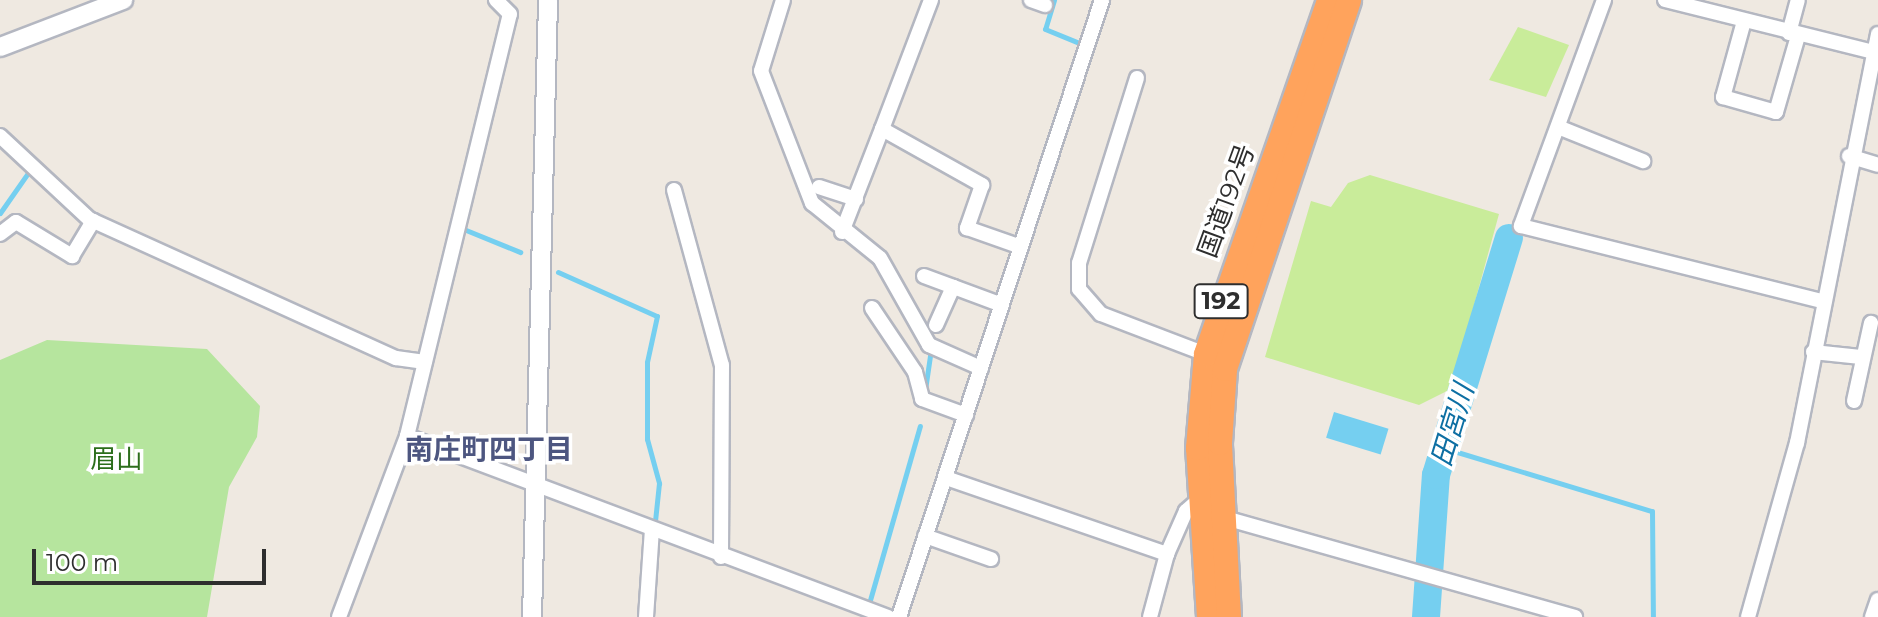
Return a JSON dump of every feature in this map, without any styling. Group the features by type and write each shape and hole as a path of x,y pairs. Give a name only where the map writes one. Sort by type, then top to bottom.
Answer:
{"highway":[{"name":"国道192号","path":"1209,617 1201,498 1206,354 1329,0"},
{"name":"国道192号","path":"1229,617 1225,518 1225,369 1349,0"}],"street":[{"path":"0,47 123,0"},
{"path":"339,617 407,436 510,14 496,0"},
{"path":"532,617 548,0"},
{"path":"783,0 761,71 764,89 779,105 812,203 842,232 880,258 929,345 981,368"},
{"path":"842,232 931,0"},
{"path":"899,617 1102,0"},
{"path":"1604,0 1521,226 1822,301"},
{"path":"1665,0 1876,53"},
{"path":"1744,21 1723,97 1776,112 1798,0"},
{"path":"1748,617 1797,443 1849,156 1876,53 1878,34"},
{"path":"1137,78 1079,263 1079,289 1101,314 1206,354"},
{"path":"1558,127 1643,161"},
{"path":"882,129 982,185 967,228 1021,247"},
{"path":"0,136 93,221 396,358 425,362"},
{"path":"1849,156 1878,165"},
{"path":"819,187 856,199"},
{"path":"674,190 722,365 721,557"},
{"path":"0,234 16,222 72,256 93,221"},
{"path":"924,276 1002,305"},
{"path":"936,325 953,287"},
{"path":"872,308 915,372 922,399 966,415"},
{"path":"1854,401 1861,357 1871,323"},
{"path":"1813,352 1861,357"},
{"path":"407,436 535,480 721,557 888,617"},
{"path":"946,478 1167,554"},
{"path":"1150,617 1167,554 1186,511 1201,498"},
{"path":"1225,518 1575,617"},
{"path":"646,617 652,529"},
{"path":"925,536 991,559"},
{"path":"1872,617 1878,600"}],"green space":[{"path":"1518,27 1569,45 1546,97 1489,80"},
{"path":"1370,175 1499,214 1451,389 1419,405 1265,357 1311,201 1331,207 1348,183"},
{"name":"眉山","path":"47,340 207,349 260,406 257,437 229,487 207,617 0,617 0,360"}],"water":[{"path":"1334,412 1389,429 1381,454 1326,438"}],"waterway":[{"path":"1054,0 1045,29 1084,45"},
{"path":"0,213 30,170"},
{"path":"461,228 520,252"},
{"name":"田宮川","path":"1426,617 1436,475 1509,238"},
{"path":"558,272 657,316 647,362 647,439 659,483 655,520"},
{"path":"925,390 931,349"},
{"path":"870,600 920,426"},
{"path":"1444,448 1652,511 1653,617"}],"district":[{"name":"南庄町四丁目","path":"489,449"}]}
